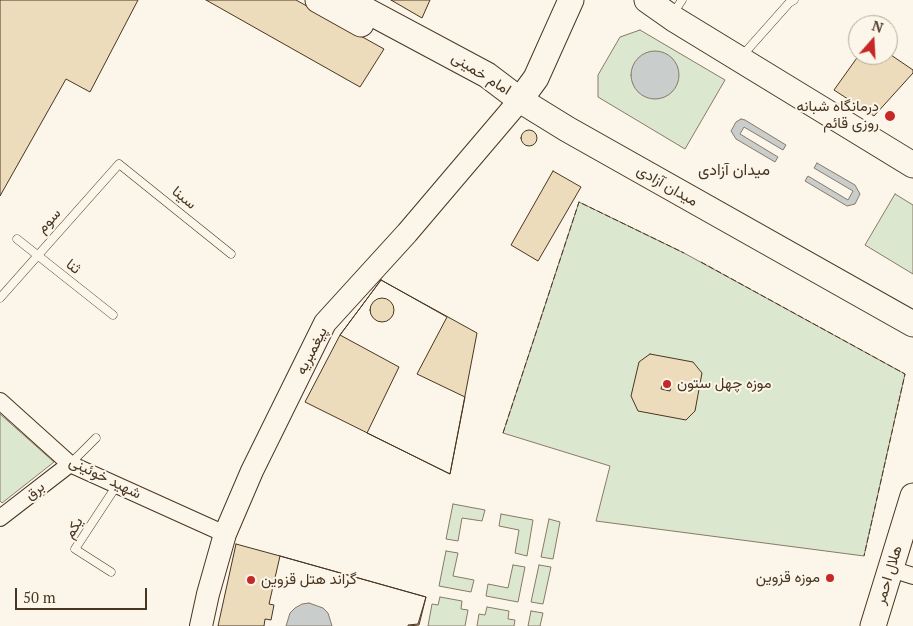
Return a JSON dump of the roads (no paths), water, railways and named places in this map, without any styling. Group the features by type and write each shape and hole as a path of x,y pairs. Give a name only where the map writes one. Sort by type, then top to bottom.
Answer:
{"main road":[{"name":"امام خمینی","path":"318,0 478,89 520,100"},
{"name":"امام خمینی","path":"347,0 487,75 520,100"},
{"path":"520,100 536,78 571,0"},
{"path":"647,0 677,8 740,59 913,165"},
{"name":"میدان آزادی","path":"520,100 567,129 913,324"},
{"name":"پیغمبریه","path":"201,626 225,534 252,470 325,323 407,233 520,100"},
{"name":"هلال احمر","path":"873,626 902,573 913,496"}],"street":[{"name":"شهید خوئینی","path":"0,401 70,464 225,534"},
{"name":"برق","path":"1,515 70,464"}],"lane":[{"path":"740,59 789,3 794,0"},
{"name":"سینا","path":"119,164 231,254"},
{"name":"سوم","path":"0,298 119,164"},
{"name":"ثنا","path":"18,240 113,315"},
{"path":"70,464 96,438"},
{"name":"یکم","path":"111,572 75,550 117,485"}],"place":[{"name":"درمانگاه شبانه روزی قائم","path":"890,116"},
{"name":"موزه چهل ستون","path":"667,384"},
{"name":"موزه قزوین","path":"830,578"},
{"name":"گراند هتل قزوین","path":"251,580"}],"district":[{"name":"میدان آزادی","path":"734,170"}]}
